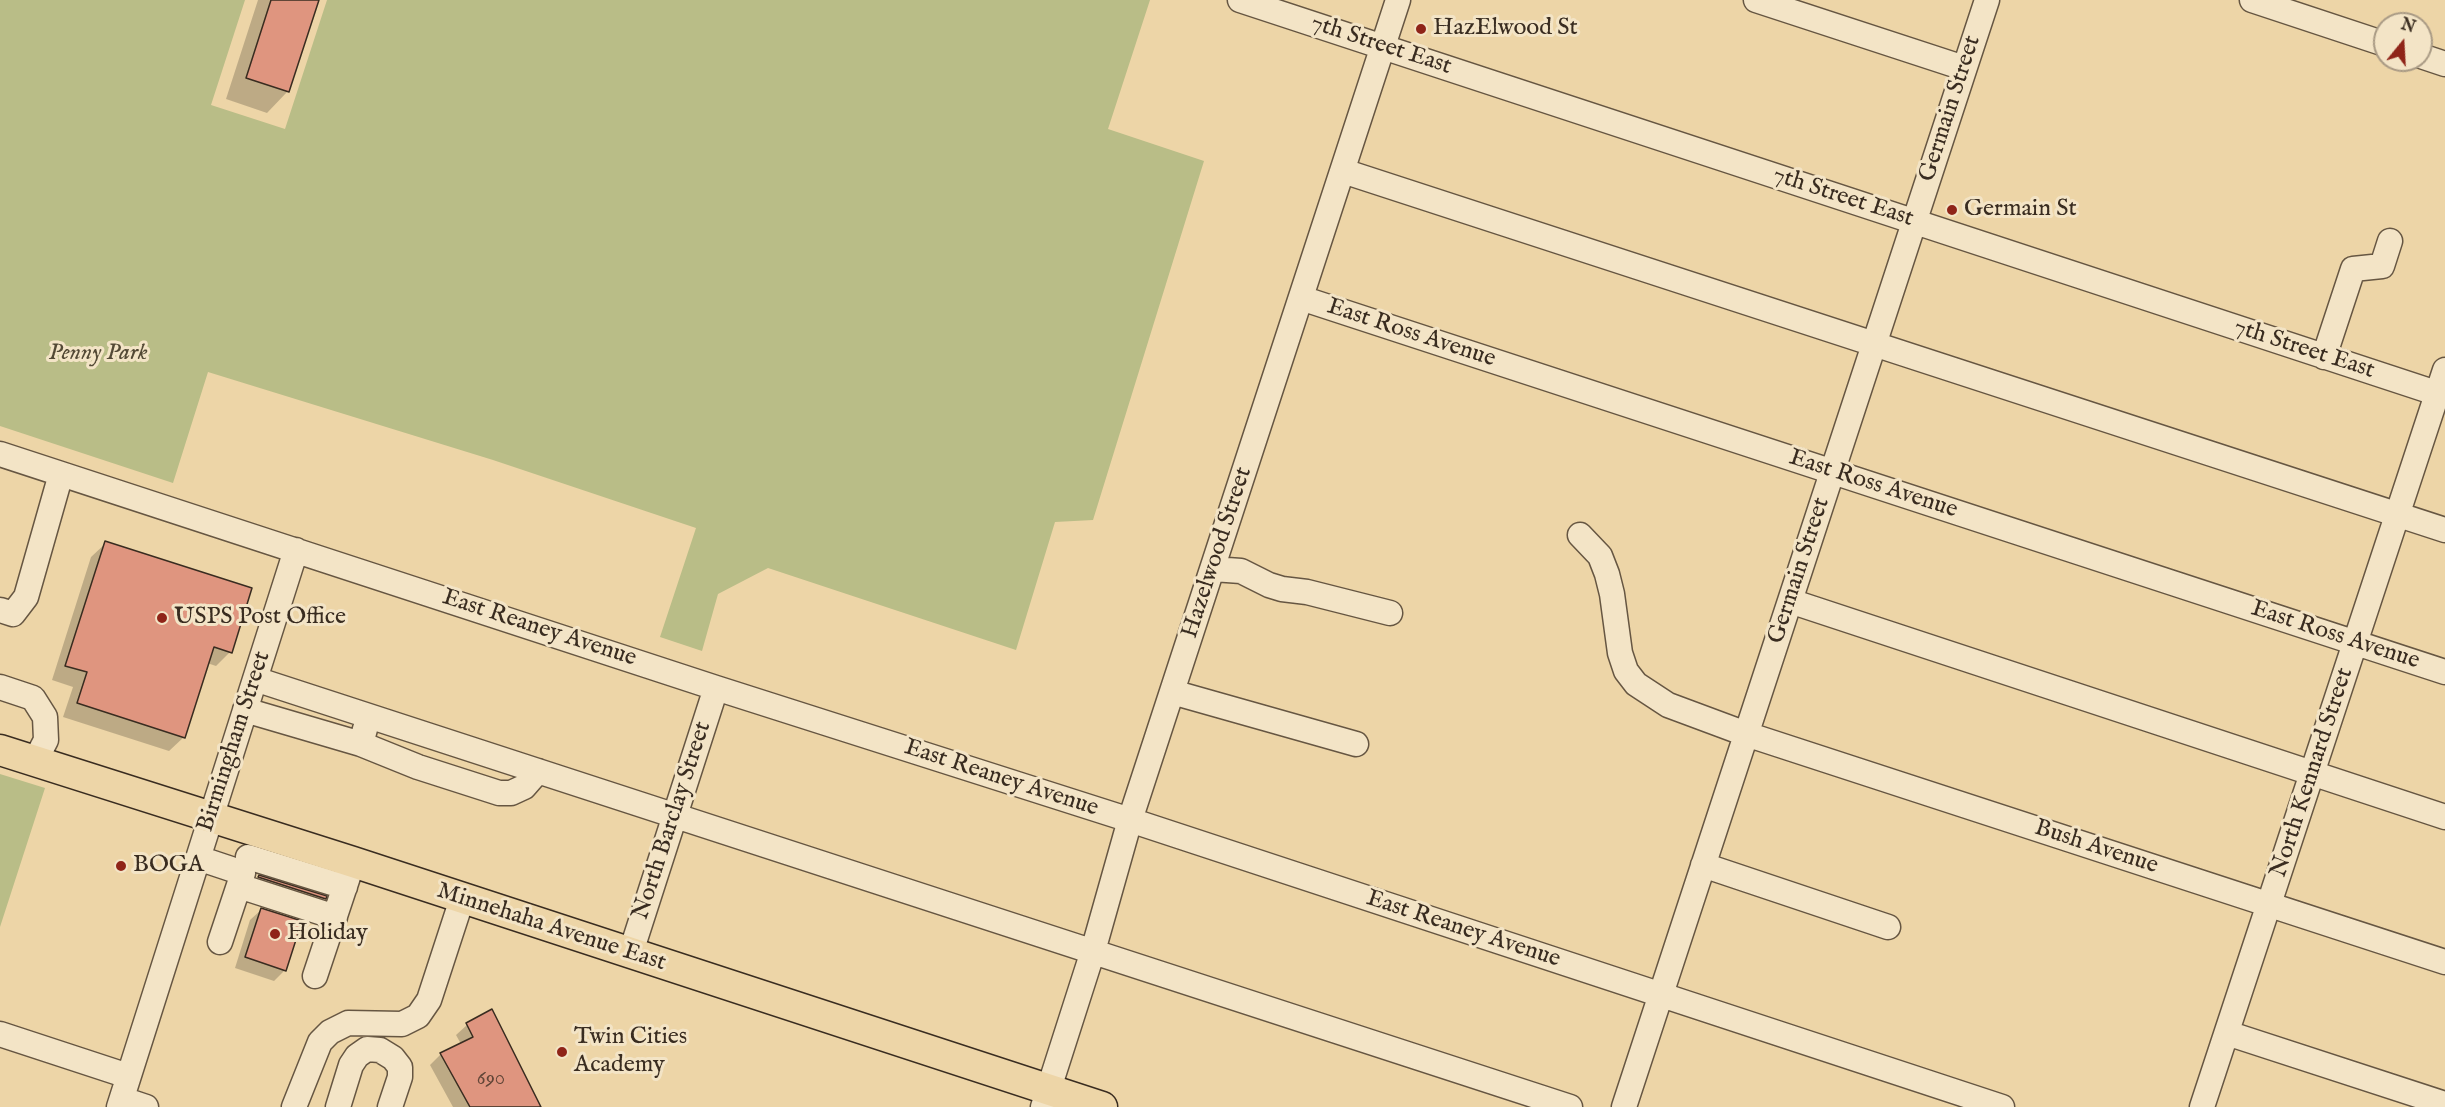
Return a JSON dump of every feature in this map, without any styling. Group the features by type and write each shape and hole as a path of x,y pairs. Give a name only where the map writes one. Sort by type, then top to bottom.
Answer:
{"main road":[{"name":"Minnehaha Avenue East","path":"0,750 210,818 247,862 349,875 462,899 1046,1098 1101,1107"}],"street":[{"name":"7th Street East","path":"1240,0 2441,395"},
{"name":"Hazelwood Street","path":"1046,1098 1093,951 1130,820 1398,0"},
{"path":"1756,0 1964,68"},
{"name":"Germain Street","path":"1624,1107 1987,0"},
{"path":"2252,0 2373,40"},
{"path":"1343,171 2445,530"},
{"path":"2325,357 2353,269 2382,266 2390,240"},
{"name":"East Ross Avenue","path":"1301,298 2445,672"},
{"name":"North Kennard Street","path":"2202,1107 2398,514 2441,395 2445,370"},
{"name":"East Reaney Avenue","path":"0,454 716,688 1130,820 2002,1107"},
{"path":"0,610 13,614 26,597 61,474"},
{"name":"Bush Avenue","path":"1581,535 1600,556 1607,574 1620,652 1626,671 1636,684 1668,705 1746,734 2445,962"},
{"name":"Birmingham Street","path":"120,1103 296,549"},
{"path":"1213,569 1241,571 1282,589 1307,592 1390,612"},
{"path":"1790,601 2445,817"},
{"path":"255,679 1570,1107"},
{"path":"0,687 33,698 45,717 46,740 35,761"},
{"name":"North Barclay Street","path":"630,955 716,688"},
{"path":"1172,692 1356,744"},
{"path":"245,710 361,744 418,767 499,793 511,793 524,787 538,771"},
{"path":"361,744 370,716"},
{"path":"198,858 247,862 335,917"},
{"path":"220,942 247,862"},
{"path":"1703,865 1888,927"},
{"path":"315,976 349,875"},
{"path":"294,1107 320,1042 330,1032 348,1023 402,1024 418,1017 429,1000 462,899"},
{"path":"0,1034 128,1076"},
{"path":"2227,1034 2445,1104"},
{"path":"338,1107 351,1065 357,1056 367,1049 380,1050 393,1058 400,1067 400,1077 390,1107"},
{"path":"120,1103 146,1107"}],"green space":[{"name":"Penny Park","path":"0,0 245,0 211,105 285,129 327,0 1150,0 1108,129 1204,161 1093,520 1055,522 1016,650 768,568 718,594 702,651 660,637 696,528 493,460 208,372 173,483 0,426"},
{"path":"0,774 45,788 0,927"}],"building":[{"path":"271,0 319,0 289,92 246,78"},
{"name":"USPS Post Office","path":"105,541 252,588 232,653 214,647 185,738 77,703 87,672 65,666"},
{"path":"259,875 327,896 326,899 258,877"},
{"name":"Holiday","path":"261,908 302,921 286,971 245,957"},
{"path":"492,1009 541,1107 470,1107 440,1053 473,1037 466,1023"}],"place":[{"name":"HazElwood St","path":"1421,29"},
{"name":"Germain St","path":"1952,210"},
{"name":"USPS Post Office","path":"162,618"},
{"name":"BOGA","path":"121,866"},
{"name":"Holiday","path":"275,934"},
{"name":"Twin Cities Academy","path":"562,1052"}]}
